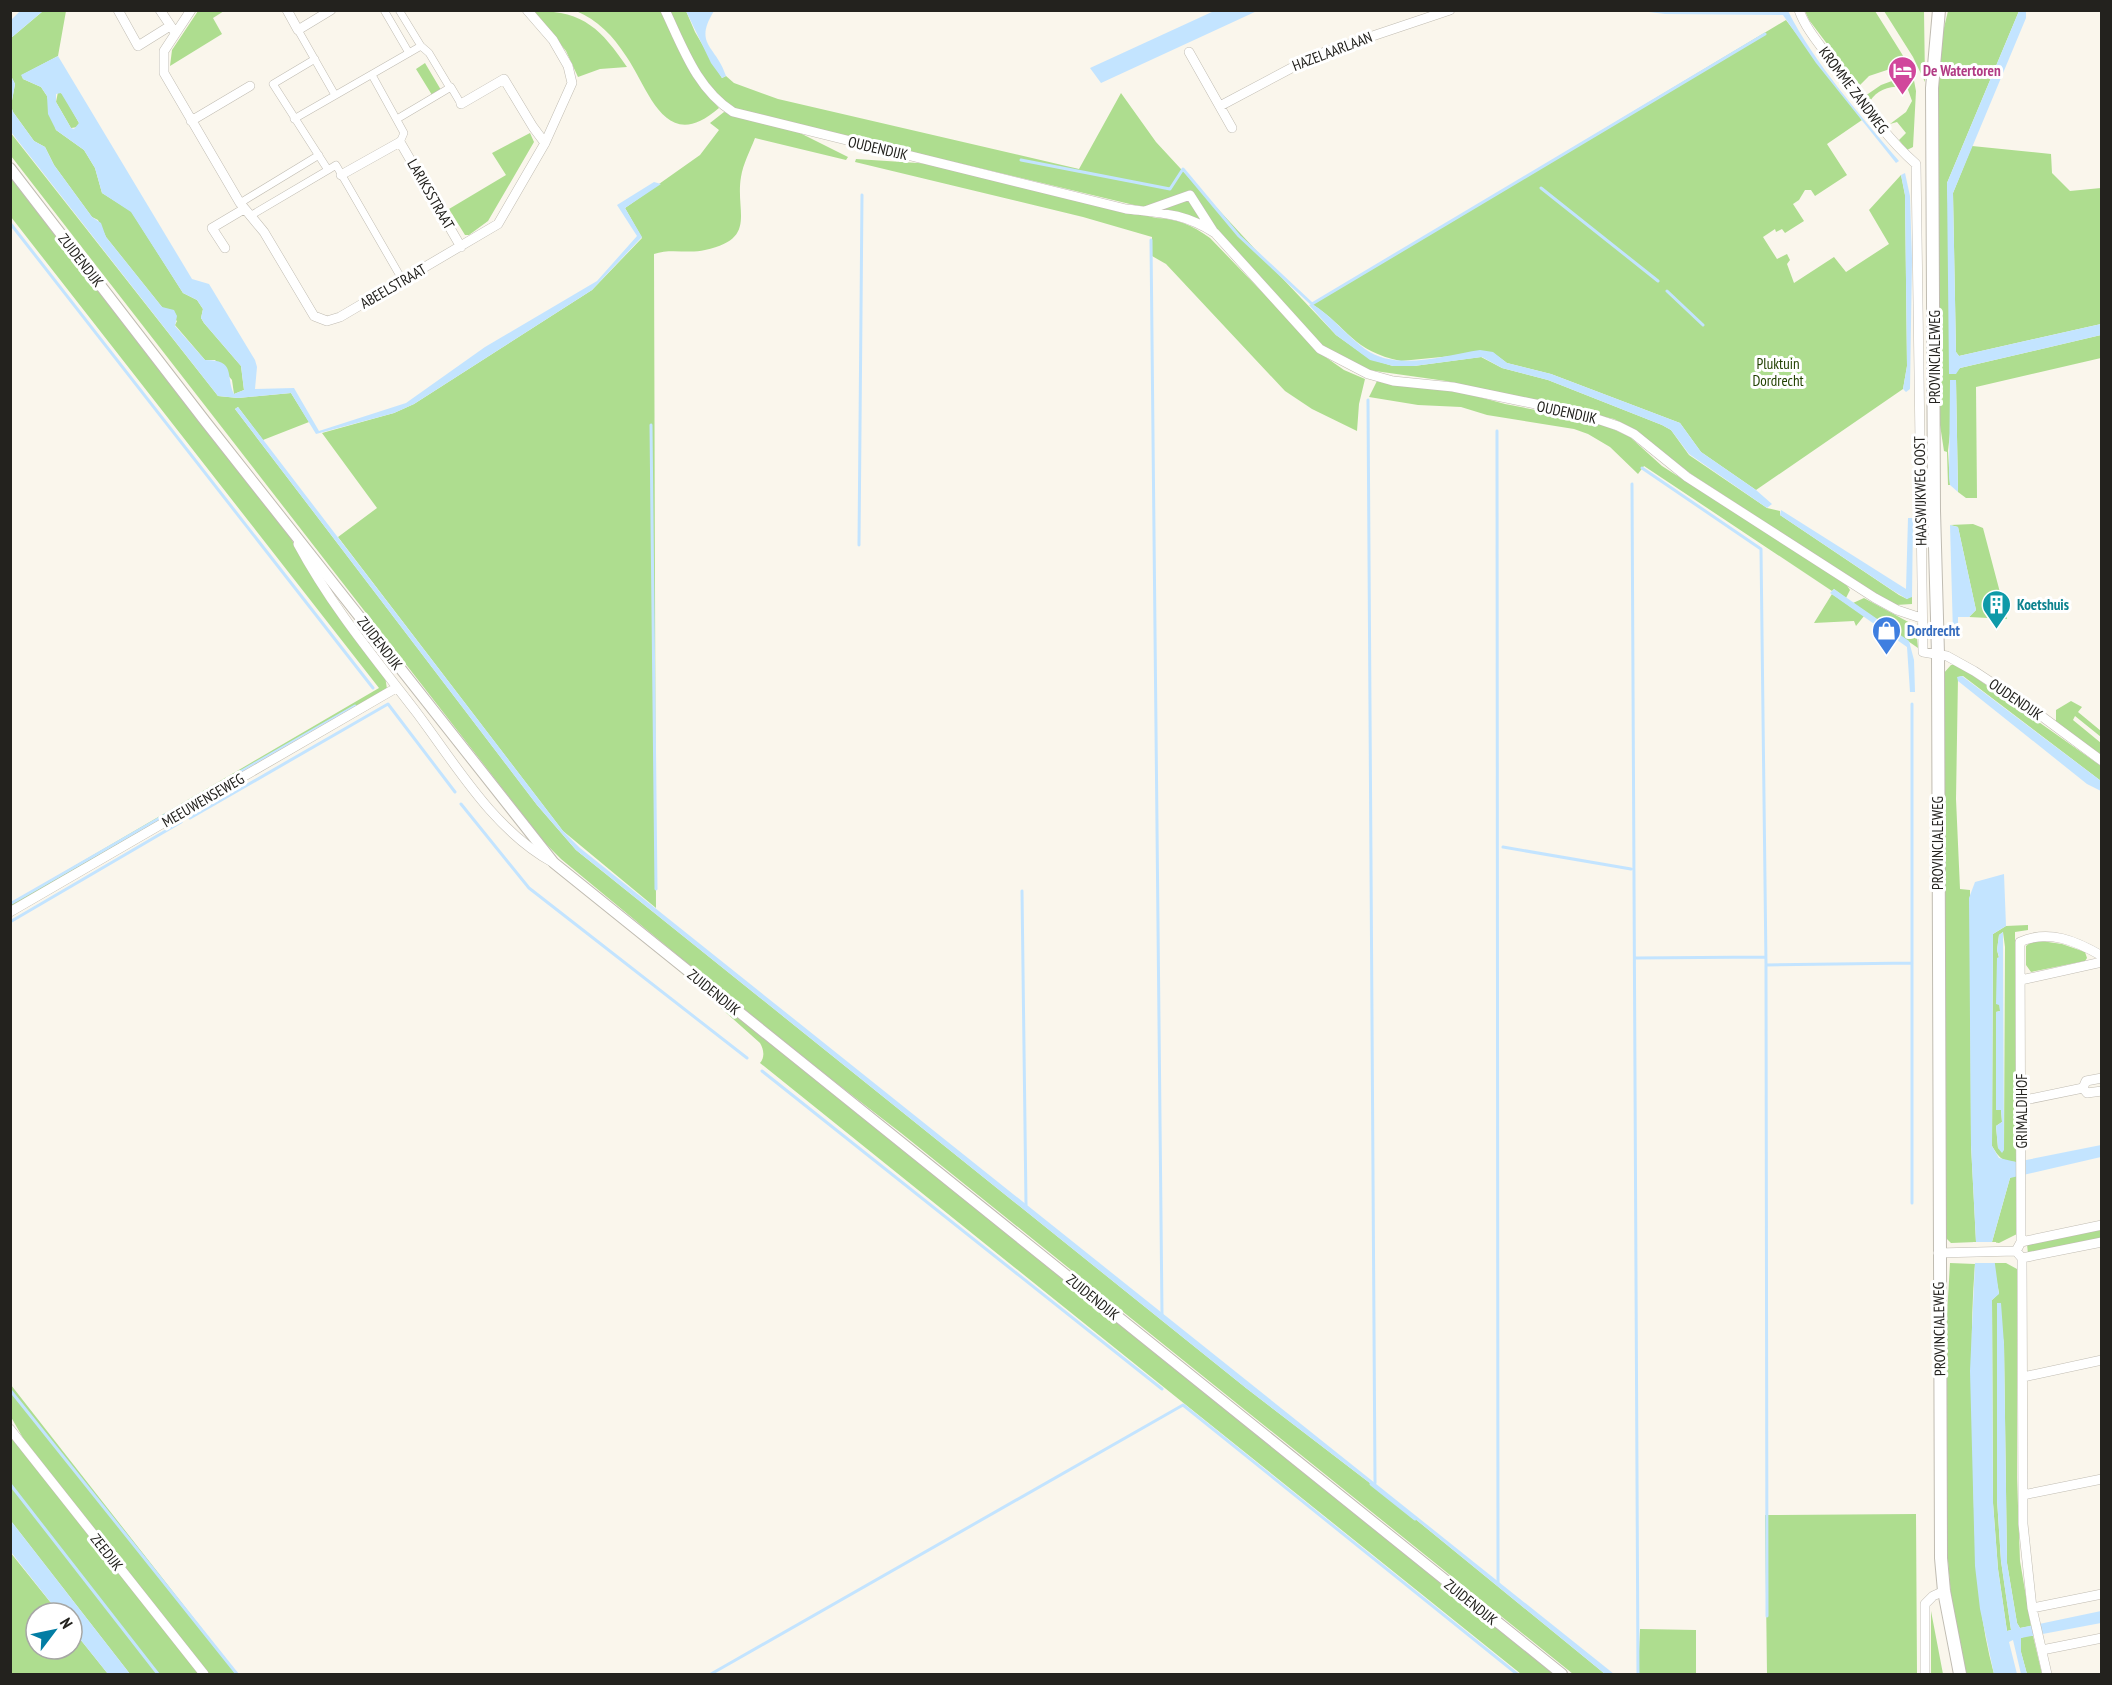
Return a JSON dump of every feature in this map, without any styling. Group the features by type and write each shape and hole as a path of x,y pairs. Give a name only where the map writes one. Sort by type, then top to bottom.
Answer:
{"main road":[{"name":"PROVINCIALEWEG","path":"1939,10 1932,87 1938,654 1938,1253 1941,1558 1944,1592 1960,1674"}],"street":[{"name":"ABEELSTRAAT","path":"118,10 138,46 172,29 191,10"},
{"path":"160,10 172,29"},
{"path":"287,10 335,95"},
{"path":"298,30 331,10"},
{"path":"384,10 409,53"},
{"path":"399,10 461,104 504,79 533,128 545,142"},
{"name":"ABEELSTRAAT","path":"172,29 164,51 164,73 245,209 264,232 314,316 327,321 340,317 498,224 545,142 568,95 571,76 553,40 527,10"},
{"name":"OUDENDIJK","path":"665,10 701,82 720,104 734,112 1105,205 1182,216 1215,233"},
{"name":"HAZELAARLAAN","path":"1220,106 1316,55 1450,10"},
{"name":"KROMME ZANDWEG","path":"1798,10 1809,31 1871,113 1902,151 1916,164"},
{"path":"294,119 372,75 398,64 409,53 421,46"},
{"path":"1189,52 1232,128"},
{"path":"315,60 273,84 328,170"},
{"name":"LARIKSSTRAAT","path":"341,176 400,142 404,133 372,75"},
{"path":"191,121 250,86"},
{"path":"397,119 450,88"},
{"name":"LARIKSSTRAAT","path":"400,142 461,247"},
{"path":"245,209 320,155"},
{"name":"HAASWIJKWEG OOST","path":"1916,164 1923,652"},
{"path":"225,248 212,228 245,209 336,165 403,281"},
{"name":"ZUIDENDIJK","path":"10,168 554,863 1562,1674"},
{"name":"OUDENDIJK","path":"1144,211 1190,195 1215,233 1320,349 1334,359 1368,374 1393,381 1453,387 1579,413 1618,426 1634,434 1687,477 1875,598 1897,610 1921,618"},
{"path":"287,524 324,591 385,669 396,688 478,796 528,846 554,863"},
{"path":"1921,602 1936,602"},
{"name":"OUDENDIJK","path":"1923,652 1947,656 1974,671 2102,761"},
{"name":"MEEUWENSEWEG","path":"10,912 396,688"},
{"name":"GRIMALDIHOF","path":"2021,1242 2020,942 2034,936 2064,938 2082,944 2102,957"},
{"path":"2021,980 2102,962"},
{"path":"2083,1088 2086,1081 2102,1078"},
{"path":"2020,1101 2083,1088"},
{"path":"2083,1088 2087,1093 2102,1090"},
{"path":"2047,1674 2032,1608 2023,1495 2023,1377 2019,1255 2021,1242 2102,1225"},
{"path":"1938,1253 1997,1252 2019,1255 2102,1242"},
{"path":"2023,1377 2102,1360"},
{"name":"ZEEDIJK","path":"11,1428 204,1674"},
{"path":"2023,1495 2102,1479"},
{"path":"1925,1674 1925,1604 1933,1596 1944,1592"},
{"path":"2032,1608 2102,1594"},
{"path":"2042,1650 2102,1638"}],"green space":[{"path":"43,11 66,11 58,56 22,75 23,79 41,87 47,96 56,130 84,150 95,168 102,193 131,211 183,293 197,300 203,309 201,318 204,323 241,366 244,390 234,394 232,380 215,360 205,360 175,325 177,321 162,307 106,237 98,220 92,217 54,165 45,147 34,141 13,112 11,106 15,84 11,76 11,38"},
{"path":"198,11 224,11 213,18 222,34 170,66 172,50"},
{"path":"534,11 566,14 589,24 608,42 627,67 600,69 578,77 566,51"},
{"path":"576,11 662,11 701,87 719,108 700,121 685,125 672,121 661,113 626,56 610,35 591,19"},
{"path":"669,11 686,11 695,32 722,78 726,76 734,83 778,99 1079,169 1121,93 1156,142 1265,260 1336,335 1370,359 1393,366 1414,366 1481,357 1502,368 1548,380 1662,425 1671,430 1689,455 1767,508 1780,511 1780,515 1899,595 1907,599 1912,595 1912,604 1896,605 1879,596 1691,474 1632,428 1614,419 1446,381 1361,369 1343,361 1304,331 1210,226 1192,217 737,110 714,90 696,65"},
{"path":"1805,11 1875,11 1912,70 1916,91 1913,147 1907,150 1899,140 1906,133 1897,122 1890,124 1906,112 1912,101 1907,87 1887,88 1877,93 1870,101 1865,96 1881,85 1900,78 1896,67 1869,76 1859,86 1809,20"},
{"path":"1884,11 1924,11 1925,82 1913,57"},
{"path":"1948,11 2019,11 1947,183 1956,371 1960,368 2101,335 2101,358 1976,387 1977,498 1966,498 1958,492 1956,380 1948,451 1950,485 1948,485 1947,452 1944,451 1940,425 1938,99 1942,36"},
{"name":"Pluktuin Dordrecht","path":"1786,20 1862,120 1827,144 1847,175 1815,196 1811,190 1805,190 1799,200 1793,204 1804,221 1785,233 1782,229 1776,232 1775,229 1763,237 1777,259 1787,254 1790,260 1787,264 1794,283 1834,257 1846,272 1889,244 1869,210 1901,175 1905,195 1907,366 1903,389 1756,490 1701,452 1680,423 1551,374 1507,363 1492,352 1401,361 1385,357 1361,345 1312,304"},
{"path":"425,63 441,90 432,95 416,69"},
{"path":"58,92 63,94 79,123 78,127 71,128 56,102"},
{"path":"724,112 798,132 848,157 846,160 755,138 742,172 741,222 732,239 705,250 666,251 654,254 656,908 563,831 338,537 377,508 322,433 394,413 414,404 592,290 642,238 625,208 700,155 719,130 710,123"},
{"path":"10,132 218,396 238,398 291,393 309,422 263,440 238,407 235,409 537,805 576,850 1246,1388 1392,1500 1605,1674 1573,1674 901,1133 774,1035 561,859 544,842 11,156"},
{"path":"530,133 534,142 488,221 469,235 465,235 449,209 506,175 492,153"},
{"path":"1972,146 2051,154 2052,173 2070,191 2101,188 2101,324 1959,356 1956,352 1953,193"},
{"path":"856,159 933,164 1156,218 1178,221 1197,230 1210,238 1324,356 1344,370 1365,379 1359,404 1357,431 1312,409 1285,391 1166,264 1152,256 1152,237 1083,217 855,162"},
{"path":"10,176 286,530 318,585 385,676 387,689 11,910 11,903 379,688 11,217"},
{"path":"1377,381 1457,391 1505,404 1598,422 1630,437 1662,466 1846,584 1850,590 1846,598 1834,589 1832,591 1644,466 1638,474 1610,447 1588,434 1574,429 1487,415 1461,407 1418,405 1369,397"},
{"path":"1973,524 1983,528 2007,619 1969,617 1976,610 1958,527 1950,525"},
{"path":"1832,594 1864,616 1856,626 1854,621 1814,623"},
{"path":"1864,598 1912,624 1916,630 1918,648 1853,603"},
{"path":"1951,665 1958,665 2101,766 2101,781 1963,676 1958,677 1956,799 1960,889 1970,890 1971,1145 1976,1242 1951,1243 1946,1238 1943,674"},
{"path":"2071,701 2082,707 2078,712 2101,731 2101,737 2075,716 2073,720 2101,743 2101,757 2056,723 2056,710"},
{"path":"2028,925 2028,930 2015,932 2016,1162 2001,1158 1992,1146 1993,934 2006,926","holes":["2003,932 2005,947 2004,1150 1998,1148 1996,1126 2002,1122 2001,1109 1996,1109 1996,1012 2000,1011 1997,950 1999,935"]},
{"path":"2034,940 2062,944 2085,952 2087,958 2085,961 2031,972 2026,965 2026,946"},
{"path":"658,952 1557,1674 1521,1674 760,1063 763,1053 760,1043"},
{"path":"2016,1174 2017,1234 1999,1243 1992,1242 2010,1178"},
{"path":"2101,1229 2101,1239 2028,1254 2027,1244"},
{"path":"1950,1263 1975,1264 1972,1355 1975,1533 1982,1618 1994,1674 1965,1674 1951,1596 1947,1550 1946,1332"},
{"path":"1993,1263 2006,1263 2017,1269 2017,1478 2020,1561 2031,1626 2020,1628 2017,1623 2007,1563 2004,1344 1997,1303 1997,1499 2001,1561 2011,1630 2007,1631 1998,1569 1993,1503 1992,1300 1999,1293"},
{"path":"11,1385 238,1674 208,1674 23,1438 11,1417"},
{"path":"10,1433 202,1674 130,1674 84,1615 84,1601 73,1601 11,1521"},
{"path":"1916,1514 1917,1674 1767,1674 1765,1515"},
{"path":"10,1552 49,1601 24,1601 24,1661 84,1661 84,1644 108,1674 11,1674"},
{"path":"1931,1611 1943,1674 1931,1674"},
{"path":"1640,1629 1696,1630 1696,1674 1638,1674"},
{"path":"2033,1636 2042,1674 2027,1674 2021,1652 2021,1638"}],"water":[{"path":"21,10 43,11 11,38 11,20"},
{"path":"686,11 714,11 708,22 706,38 726,76 722,78 711,63"},
{"path":"1214,11 1257,11 1101,83 1090,68"},
{"path":"1641,11 1788,11 1825,69 1899,161 1896,163 1816,63 1783,15 1665,14"},
{"path":"2019,11 2026,12 2026,18 1953,193 1956,352 1959,356 2101,324 2101,335 1960,368 1956,374 1949,374 1947,183"},
{"path":"58,56 192,279 209,284 255,360 257,367 255,389 294,388 319,431 406,403 485,347 597,281 637,236 617,205 654,182 661,184 625,208 642,237 592,290 414,404 394,413 316,434 291,393 238,398 218,396 11,132 11,106 34,141 45,147 54,165 92,217 101,223 106,237 162,307 174,310 177,316 175,326 205,360 226,366 234,394 244,390 241,366 204,323 201,318 203,309 197,300 183,293 131,212 102,193 95,168 84,150 56,130 48,114 47,96 41,87 23,79 21,75","holes":["61,93 79,123 74,129 71,128 56,102 56,94"]},
{"path":"11,76 15,84 11,106"},
{"path":"1905,173 1910,196 1912,259 1910,389 1906,392 1903,389 1907,366 1905,195 1901,175"},
{"path":"1312,304 1358,344 1377,356 1406,361 1480,350 1493,352 1507,363 1551,374 1680,423 1701,452 1756,490 1772,504 1767,508 1689,454 1671,430 1662,425 1548,380 1502,368 1482,357 1414,366 1393,366 1370,360 1336,335 1309,305"},
{"path":"1950,380 1956,380 1958,492 1950,485 1949,477"},
{"path":"238,407 563,831 580,848 1614,1674 1605,1674 1392,1500 1246,1388 576,850 537,805 235,409"},
{"path":"1781,510 1906,589 1908,518 1913,518 1912,597 1907,599 1892,590 1780,515"},
{"path":"1950,525 1958,527 1976,610 1969,617 1958,617 1958,634 1953,634"},
{"path":"1834,589 1909,641 1914,660 1915,692 1910,692 1907,647 1830,593"},
{"path":"1962,676 2101,781 2101,791 2087,784 1958,681 1957,677"},
{"path":"2004,874 2006,926 1993,934 1992,1146 1999,1158 2016,1162 2101,1145 2101,1157 2010,1178 1992,1242 1999,1294 1992,1300 1993,1503 1998,1569 2007,1631 2011,1630 2001,1561 1997,1499 1997,1303 2001,1303 2004,1344 2007,1563 2017,1623 2020,1628 2101,1611 2101,1623 2021,1638 2021,1652 2027,1674 2021,1674 2013,1640 2009,1642 2017,1674 1994,1674 1980,1609 1975,1566 1970,1371 1976,1242 1971,1145 1969,898 1975,882"},
{"path":"2003,932 2004,1150 2002,1153 1998,1148 1996,1126 2002,1122 2001,1110 1996,1110 1996,1012 2000,1011 1999,1005 1996,1004 1997,958 1999,957 1997,950 1999,935"},
{"path":"11,1521 73,1601 50,1601 11,1552"},
{"path":"84,1615 130,1674 108,1674 84,1644"}],"pier":[{"path":"1973,1242 1996,1242 1996,1263 1972,1263"}],"waterway":[{"path":"1021,160 1170,189 1183,169 1239,236 1312,304 1765,34"},
{"path":"1541,188 1658,281"},
{"path":"859,545 862,195"},
{"path":"10,223 373,688"},
{"path":"1151,240 1162,1315"},
{"path":"1667,291 1703,325"},
{"path":"1368,400 1375,1483"},
{"path":"651,425 656,889"},
{"path":"1497,431 1498,1584"},
{"path":"1642,468 1761,549 1766,965 1767,1616"},
{"path":"1632,484 1638,1674"},
{"path":"190,818 388,704 455,792"},
{"path":"1912,704 1912,1203"},
{"path":"10,904 355,706"},
{"path":"461,804 529,888 747,1058"},
{"path":"10,922 181,822"},
{"path":"1503,847 1631,869"},
{"path":"1022,891 1026,1205"},
{"path":"1636,958 1765,957"},
{"path":"1766,965 1912,963"},
{"path":"762,1071 1162,1389"},
{"path":"10,1390 237,1674"},
{"path":"711,1674 1183,1405 1517,1674"},
{"path":"10,1484 158,1674"},
{"path":"1371,1484 1415,1519"}],"place":[{"name":"De Watertoren","path":"1902,96"},
{"name":"Koetshuis","path":"1996,630"},
{"name":"Dordrecht","path":"1886,656"}]}
